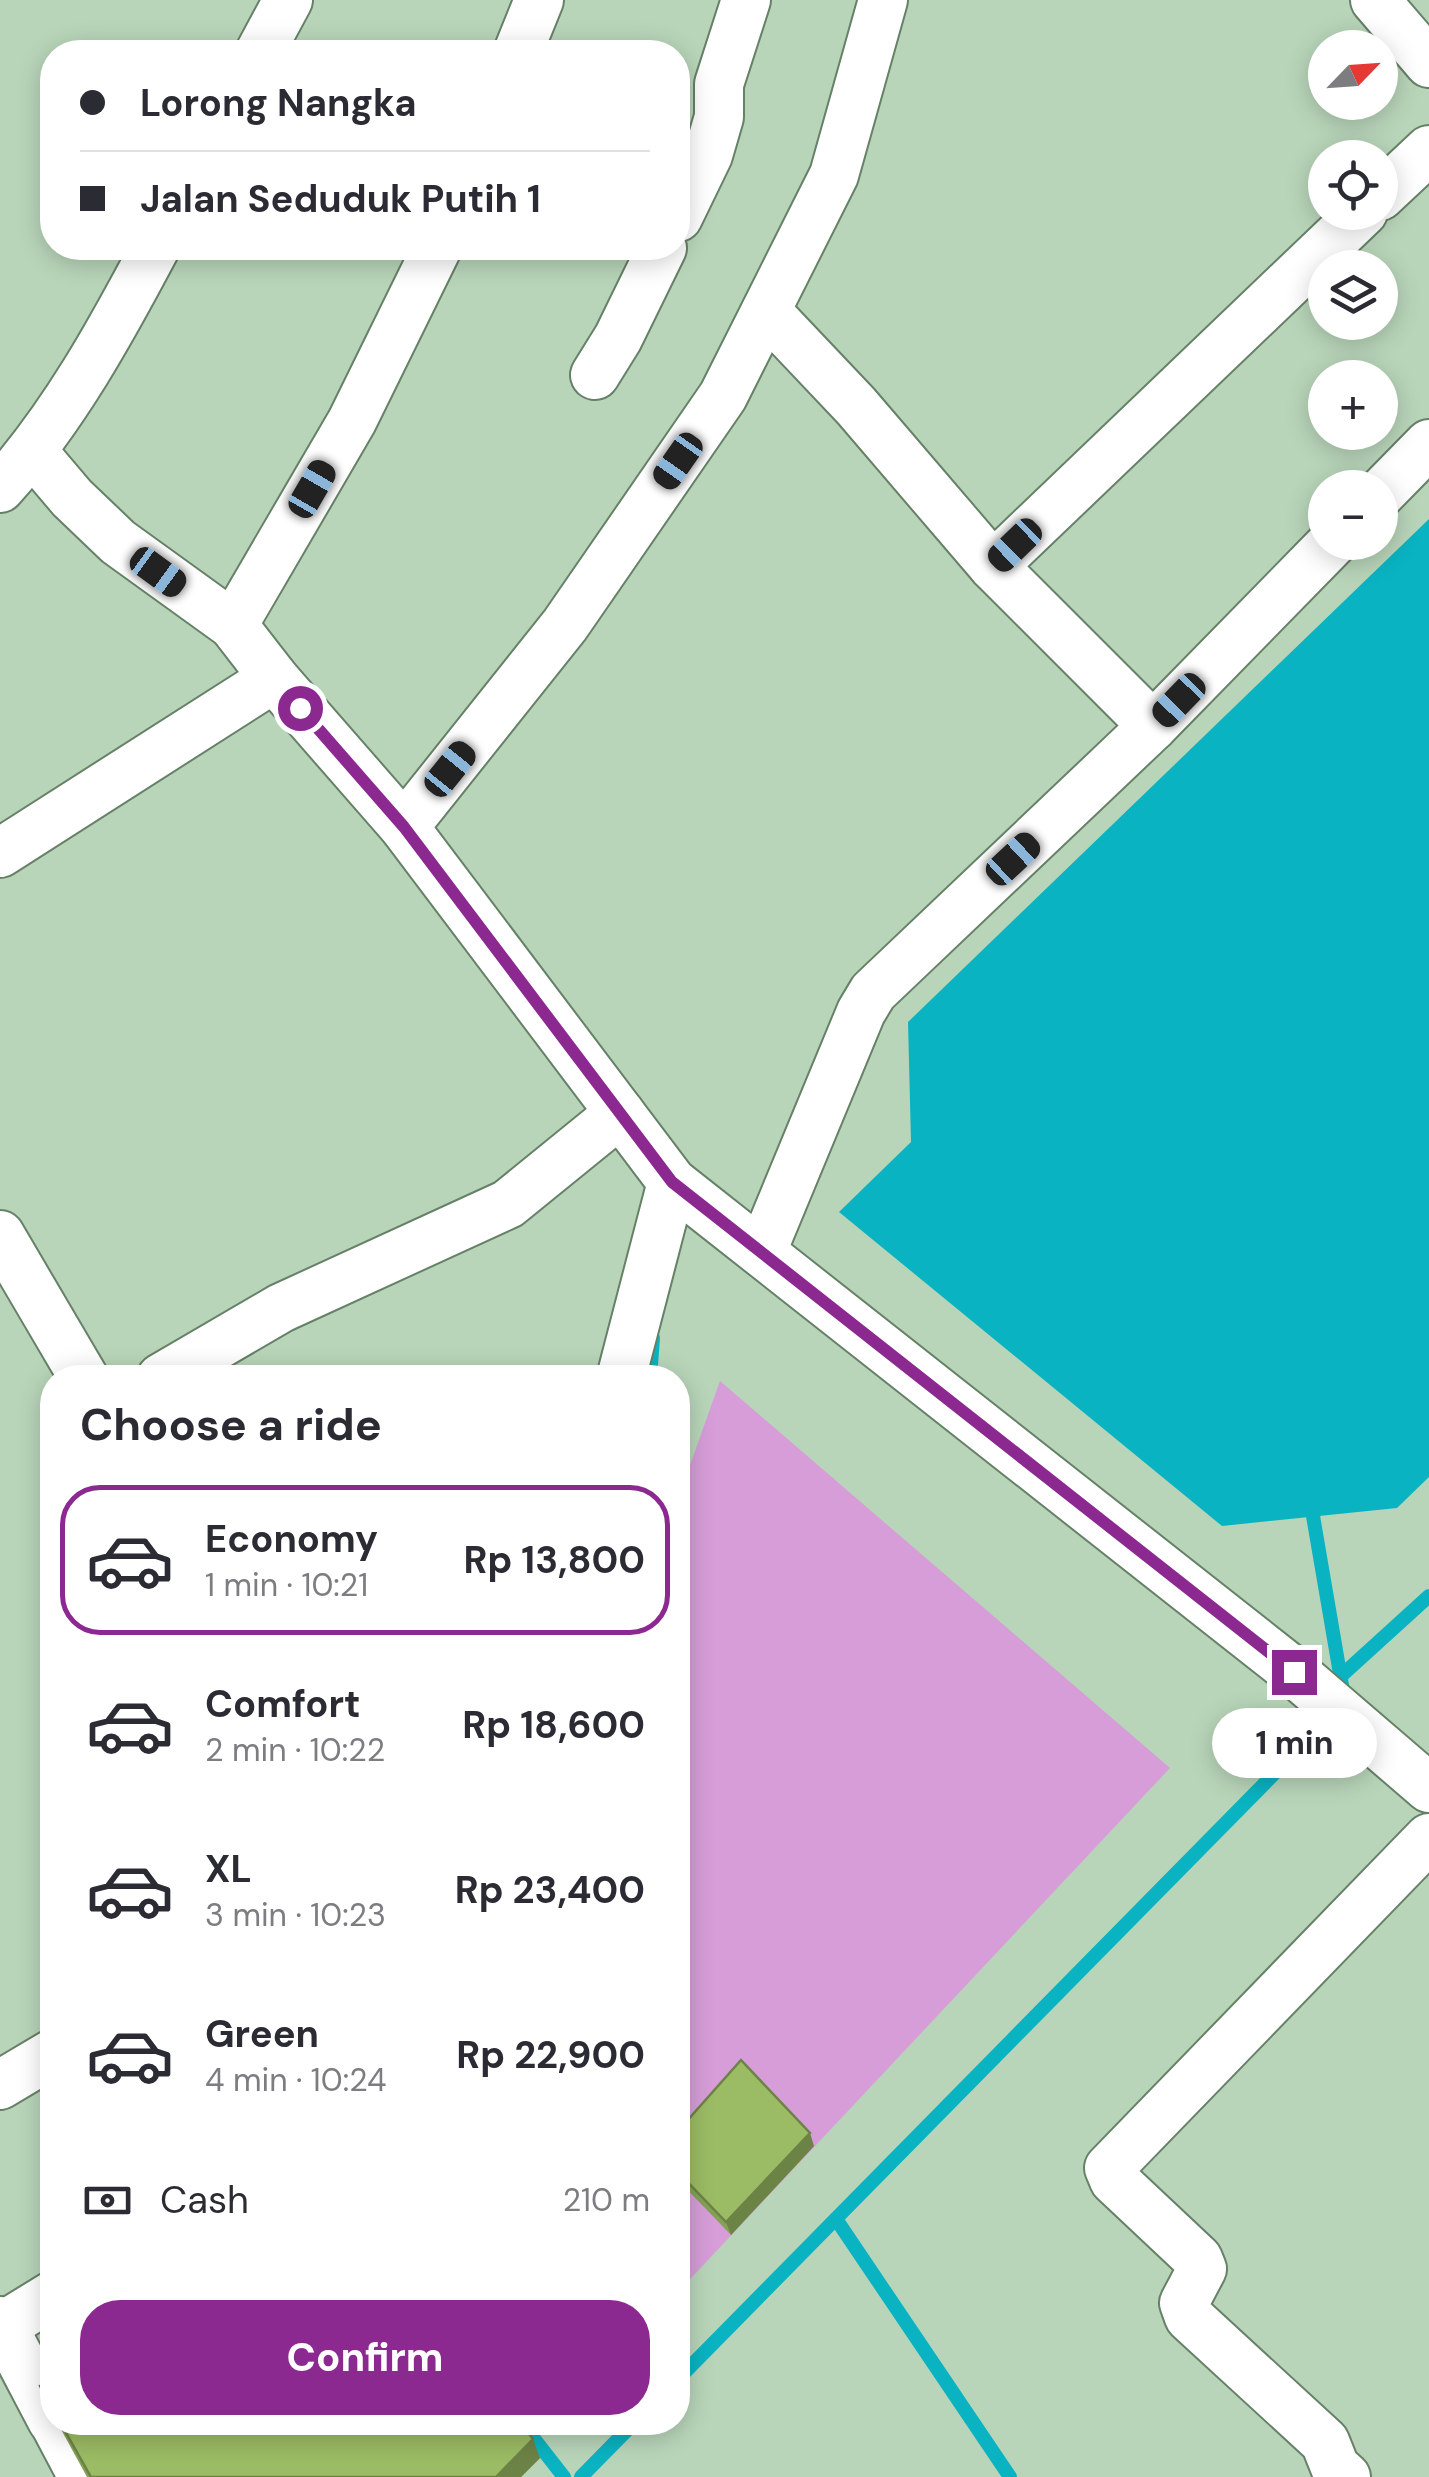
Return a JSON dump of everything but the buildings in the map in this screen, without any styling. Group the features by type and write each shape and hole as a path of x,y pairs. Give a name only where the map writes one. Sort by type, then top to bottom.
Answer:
{"street":[{"path":"266,40 288,0"},
{"path":"523,40 539,0"},
{"path":"690,192 708,155 718,117 719,84 746,0"},
{"path":"404,827 565,625 723,396 834,175 883,0"},
{"path":"1374,0 1429,63"},
{"path":"1398,179 1429,150"},
{"path":"993,566 1344,230"},
{"path":"0,488 33,452 149,260"},
{"path":"233,625 352,421 431,260"},
{"path":"595,375 656,260"},
{"path":"766,311 856,406 993,566 1153,726"},
{"path":"1398,476 1429,444"},
{"path":"33,452 72,498 118,542 233,625 404,827 607,1125 671,1188 762,1251 1294,1672 1429,1788"},
{"path":"762,1251 861,1012 873,992 1153,726 1315,560"},
{"path":"0,853 274,678"},
{"path":"183,1365 281,1308 508,1204 607,1125"},
{"path":"624,1365 671,1188"},
{"path":"0,1235 76,1365"},
{"path":"1346,2477 1336,2467 1325,2442 1189,2317 1184,2303 1202,2269 1198,2259 1114,2180 1109,2168 1429,1838"},
{"path":"0,2084 40,2061"},
{"path":"40,2303 1,2324 40,2398"},
{"path":"60,2435 84,2477"}],"shaded area":[{"path":"720,1381 1170,1768 690,2279 690,1465"}],"water":[{"path":"1429,519 1429,1477 1397,1508 1222,1526 839,1212 911,1142 908,1022 1387,560 1398,560 1398,549"}],"waterway":[{"path":"651,1365 653,1338"},
{"path":"1319,1502 1313,1516 1344,1697"},
{"path":"1341,1676 1429,1596"},
{"path":"690,2367 1333,1714"},
{"path":"836,2219 1010,2477"},
{"path":"531,2435 564,2477"},
{"path":"581,2477 622,2435"}],"route":[{"path":"300,708 404,827 672,1182 1294,1672"}]}
